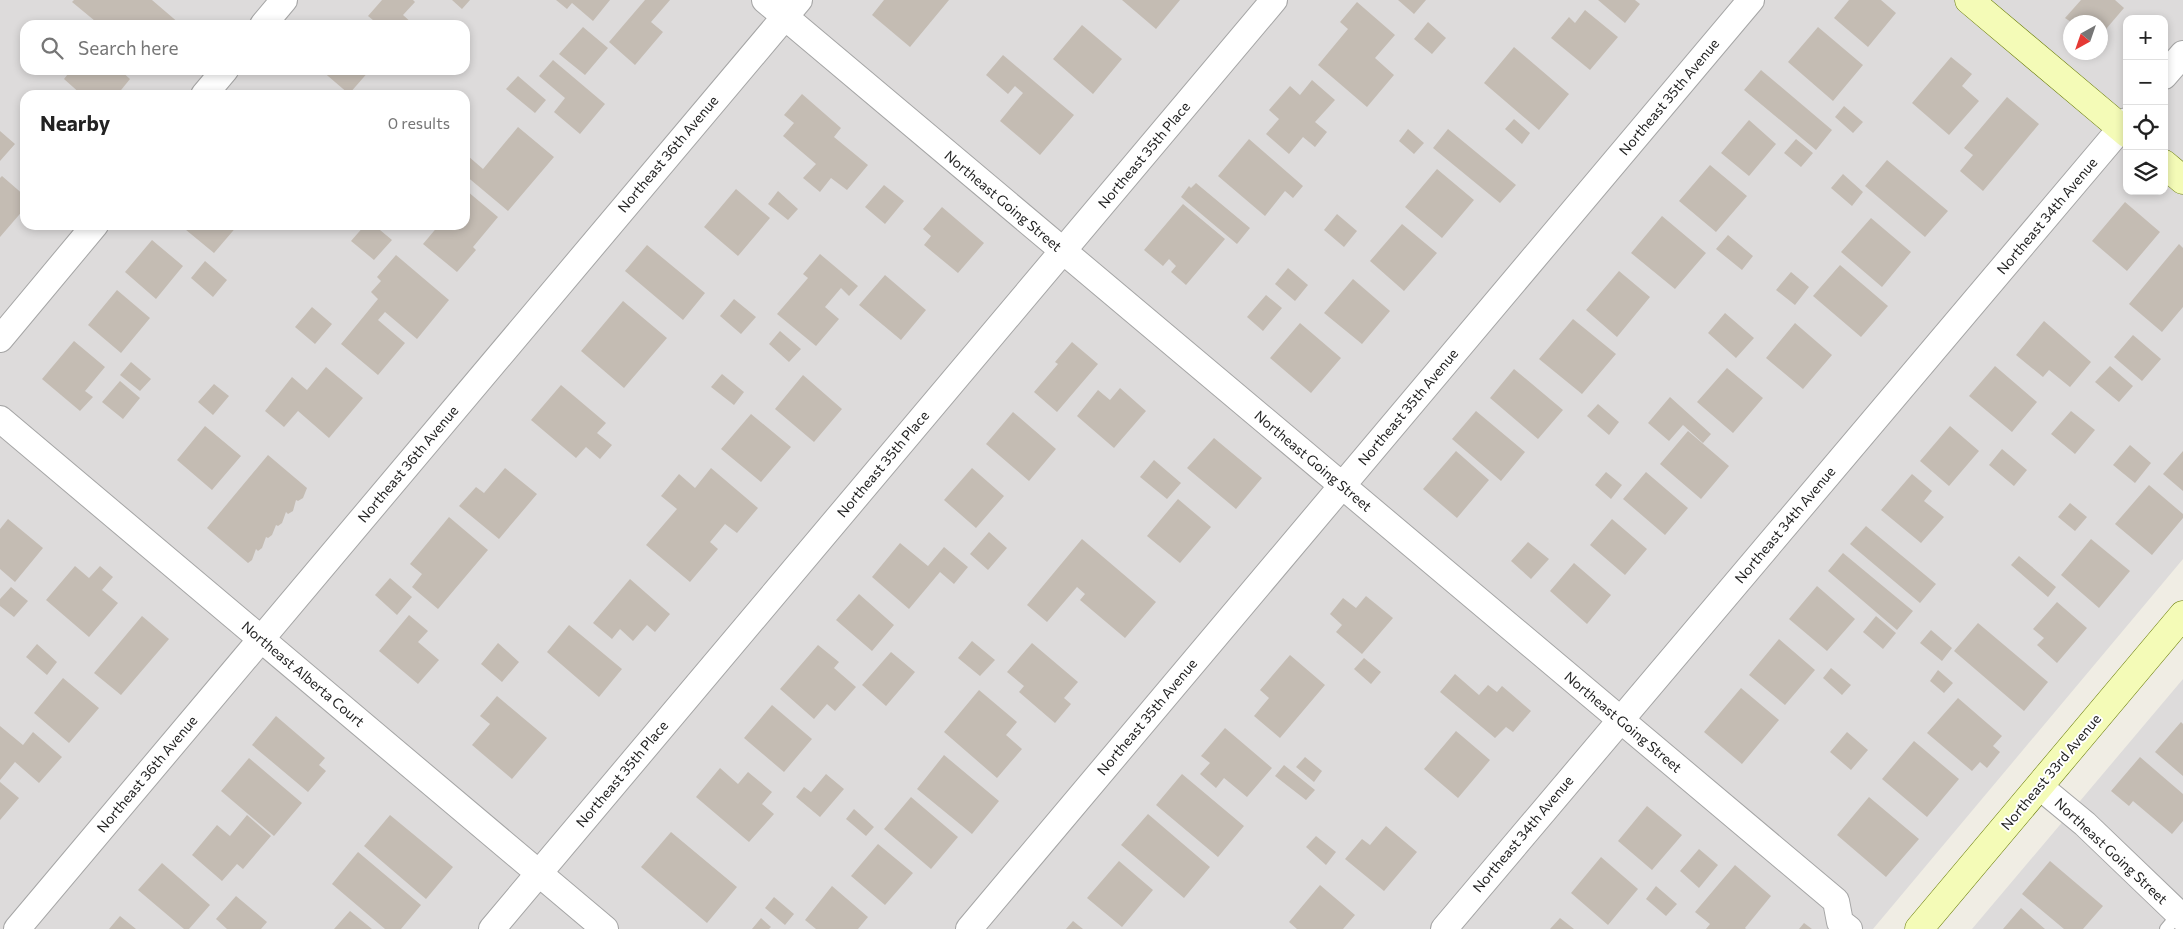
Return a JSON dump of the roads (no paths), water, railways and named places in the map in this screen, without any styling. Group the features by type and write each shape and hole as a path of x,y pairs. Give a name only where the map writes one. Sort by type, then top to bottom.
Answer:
{"main road":[{"path":"1969,0 2123,125"},
{"path":"2168,167 2183,180"},
{"name":"Northeast 33rd Avenue","path":"1919,929 2183,615"}],"street":[{"path":"267,20 284,0"},
{"name":"Northeast Going Street","path":"765,0 792,8 1063,251 1836,901 1840,922 1848,929"},
{"name":"Northeast 35th Place","path":"492,929 1274,0"},
{"name":"Northeast 35th Avenue","path":"969,929 1751,0"},
{"name":"Northeast 36th Avenue","path":"17,929 792,8"},
{"path":"2168,71 2183,54"},
{"path":"208,90 221,75"},
{"name":"Northeast 34th Avenue","path":"1444,929 1620,719 2123,129"},
{"path":"0,339 91,230"},
{"name":"Northeast Alberta Court","path":"0,418 606,929"},
{"name":"Northeast Going Street","path":"2039,786 2085,824 2178,917"}]}
